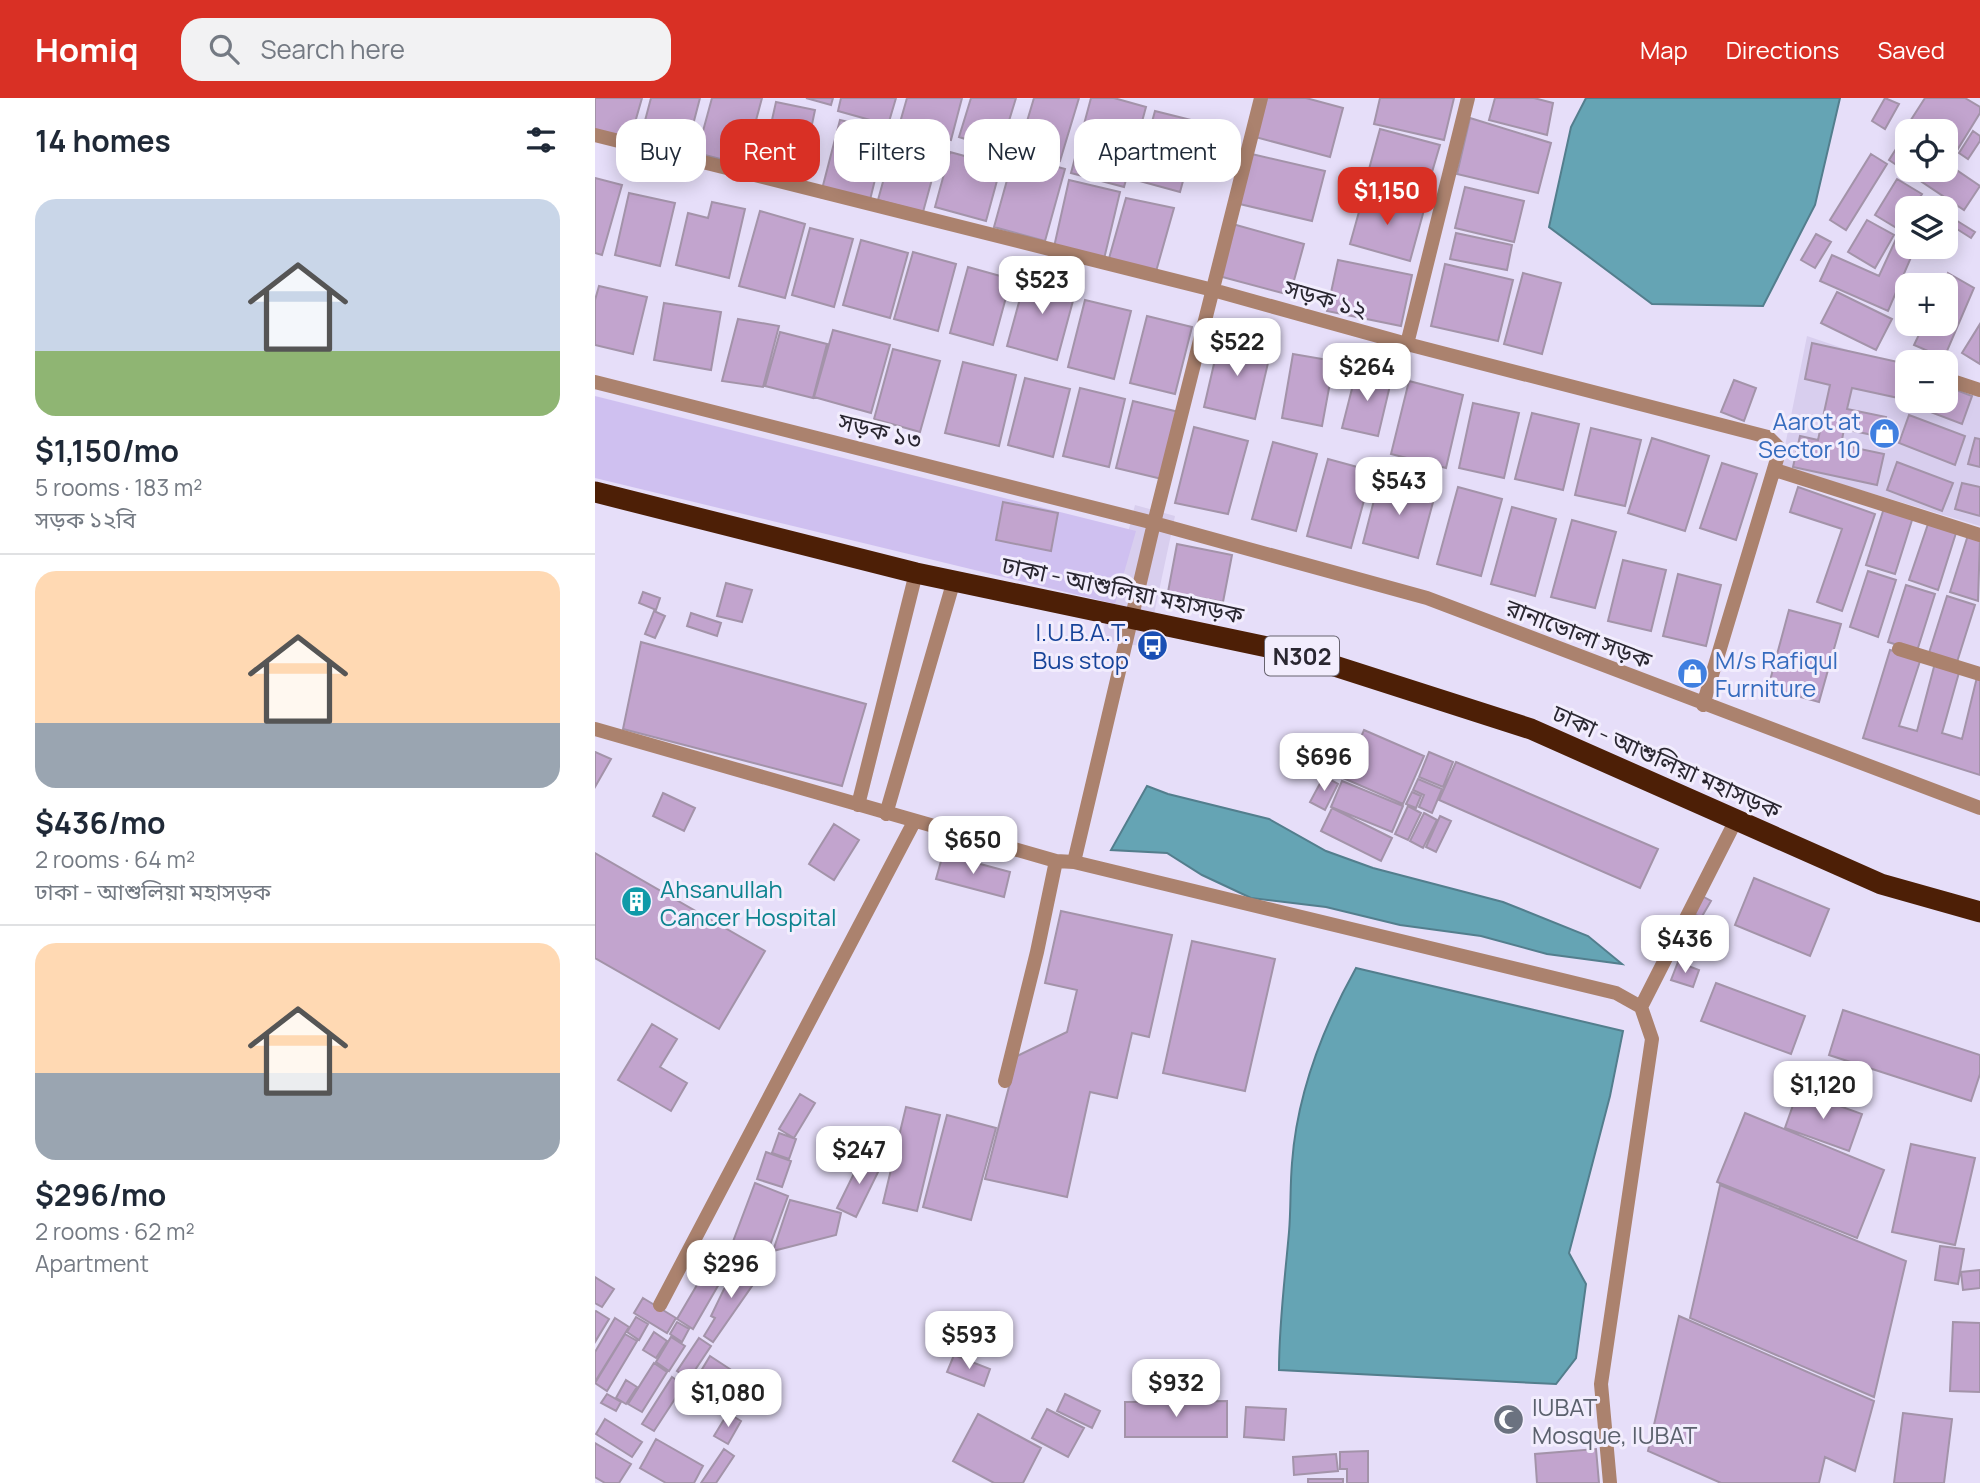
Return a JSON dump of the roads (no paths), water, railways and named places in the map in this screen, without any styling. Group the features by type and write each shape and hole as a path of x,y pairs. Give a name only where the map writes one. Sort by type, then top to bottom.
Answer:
{"highway":[{"name":"ঢাকা - আশুলিয়া মহাসড়ক","path":"595,492 916,573 1290,652 1531,729 1881,884 1980,912"}],"street":[{"path":"1074,862 1154,523 1261,98"},
{"path":"1407,344 1468,98"},
{"name":"সড়ক ১২","path":"595,135 1213,290 1407,344 1768,437 1780,449 1775,470 1703,705"},
{"name":"সড়ক ১৩","path":"595,382 1154,523"},
{"path":"1958,383 1980,390"},
{"path":"1775,470 1980,535"},
{"name":"রানাভোলা সড়ক","path":"1154,523 1427,598 1980,808"},
{"path":"858,806 916,573"},
{"path":"886,814 954,580"},
{"path":"1899,649 1980,674"},
{"path":"595,729 1056,861 1074,862 1616,993 1641,1007 1652,1039 1601,1384 1609,1483"},
{"path":"1641,1007 1736,820"},
{"path":"660,1305 914,822"},
{"path":"1005,1081 1056,861"}],"water":[{"path":"1586,98 1840,98 1815,205 1763,306 1652,304 1549,227 1571,127"},
{"path":"1147,786 1168,794 1269,819 1326,851 1373,868 1503,902 1588,936 1622,964 1547,954 1481,936 1400,925 1326,907 1251,898 1202,875 1167,853 1111,850"},
{"path":"1356,968 1623,1031 1610,1096 1569,1253 1586,1284 1576,1358 1556,1384 1279,1370 1292,1163 1299,1112 1322,1038"}],"place":[{"name":"Aarot at Sector 10","path":"1884,434"},
{"name":"I.U.B.A.T. Bus stop","path":"1152,645"},
{"name":"M/s Rafiqul Furniture","path":"1692,673"},
{"name":"Ahsanullah Cancer Hospital","path":"637,902"},
{"name":"IUBAT Mosque, IUBAT","path":"1509,1420"}]}
